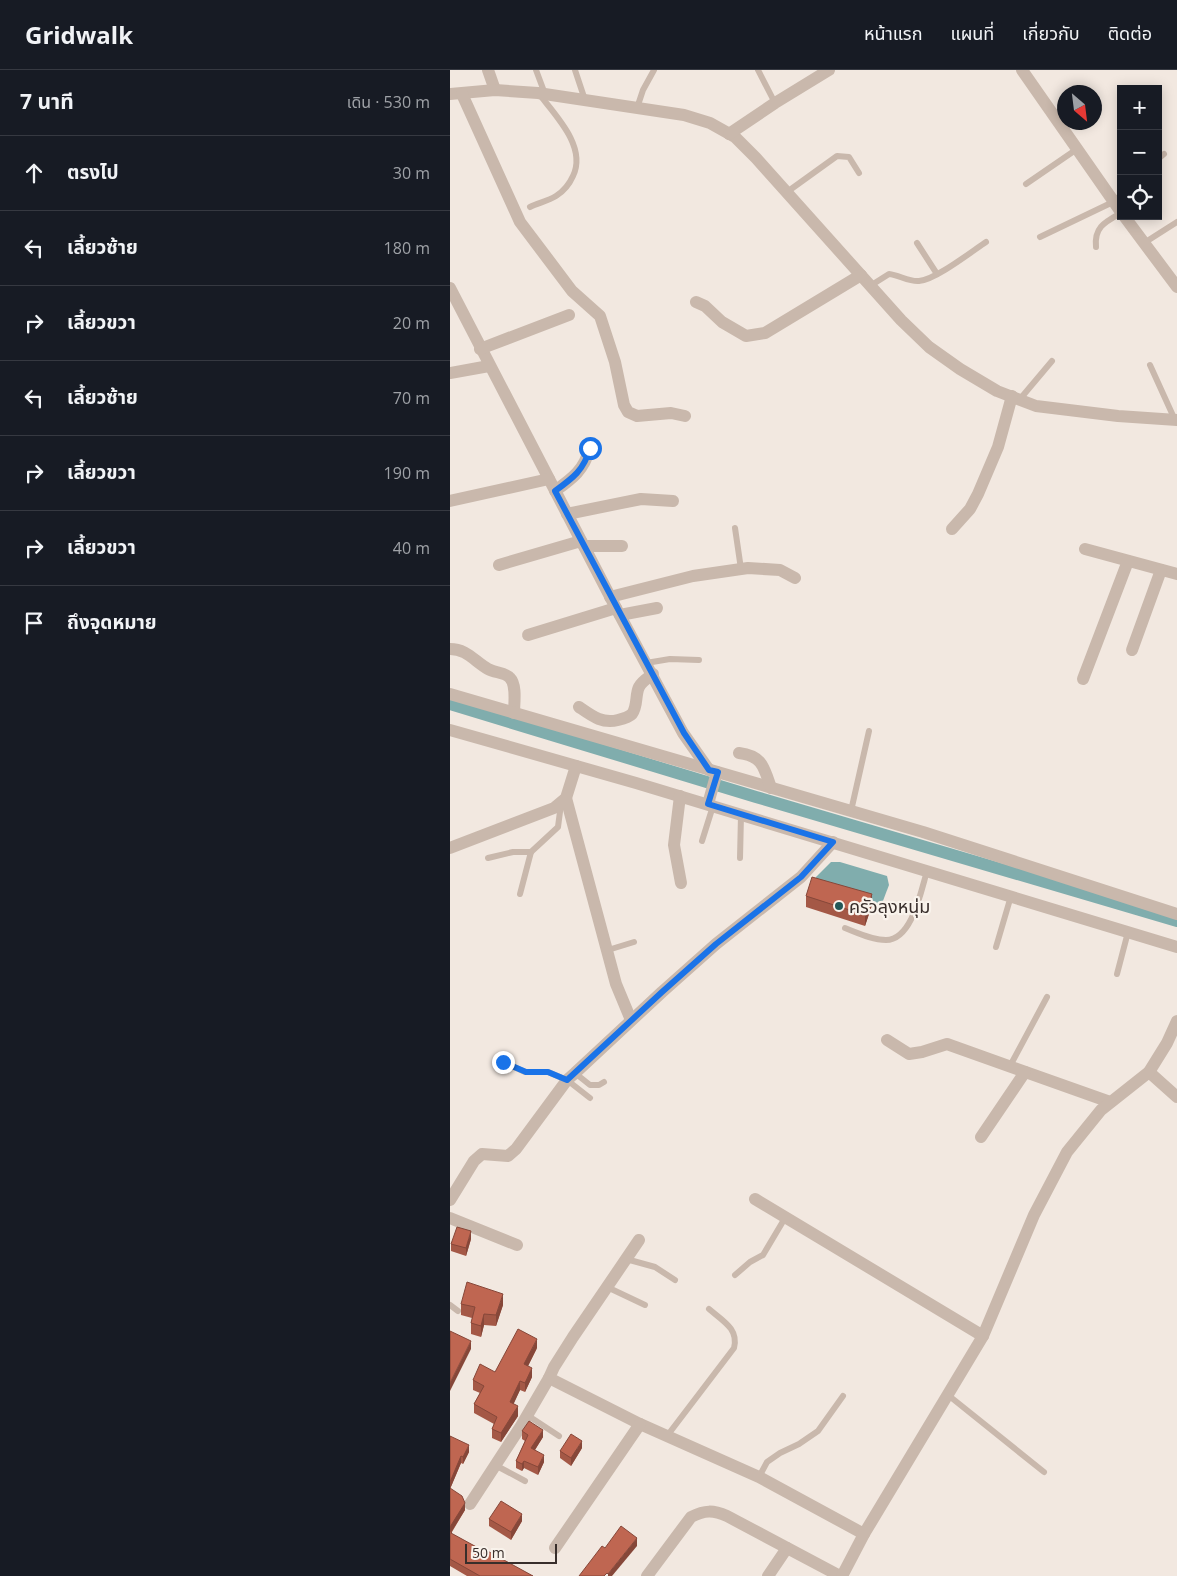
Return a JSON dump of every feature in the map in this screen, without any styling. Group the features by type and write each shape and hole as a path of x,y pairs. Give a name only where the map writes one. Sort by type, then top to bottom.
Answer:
{"street":[{"path":"488,70 495,90"},
{"path":"730,134 828,70"},
{"path":"1022,70 1117,203"},
{"path":"685,416 671,413 637,416 628,412 624,405 616,362 600,316 572,291 520,222 456,94 495,90 542,93 684,115 710,123 735,137 787,192 901,320 929,347 960,369 997,391 1036,406 1118,416 1176,420"},
{"path":"1127,220 1177,287"},
{"path":"696,302 705,306 722,322 746,336 765,333 861,275"},
{"path":"450,288 615,607 684,733 714,775 710,802"},
{"path":"480,349 569,315"},
{"path":"450,373 489,366"},
{"path":"952,529 970,509 978,494 1016,398"},
{"path":"450,501 568,482 586,462 590,448"},
{"path":"567,514 641,499 673,501"},
{"path":"499,564 582,543 622,546"},
{"path":"1085,549 1177,574"},
{"path":"1083,679 1128,561"},
{"path":"528,635 615,607 693,576 741,569 765,568 780,570 795,578"},
{"path":"1132,650 1161,570"},
{"path":"615,607 657,608"},
{"path":"450,649 464,651 489,670 506,674 511,678 514,686 514,713"},
{"path":"579,707 600,720 610,722 632,714 636,704 638,688 650,668"},
{"path":"450,694 714,775 771,788 923,832 1177,914"},
{"path":"450,730 680,796 710,802 741,814 1177,947"},
{"path":"739,752 750,754 757,758 763,767 771,788"},
{"path":"450,848 548,812 564,800 576,766"},
{"path":"680,796 674,845 682,883"},
{"path":"564,800 608,950 616,984 631,1020"},
{"path":"450,1200 474,1161 482,1154 508,1156 571,1077 716,944 801,877 833,842"},
{"path":"647,1576 691,1517 700,1512 711,1510 727,1516 841,1576 864,1534 983,1336 1034,1215 1067,1152 1101,1110 1149,1072 1167,1043 1177,1021"},
{"path":"887,1040 909,1054 946,1044 1110,1102"},
{"path":"981,1137 1025,1072"},
{"path":"1149,1072 1177,1097"},
{"path":"755,1199 983,1336"},
{"path":"450,1218 518,1245"},
{"path":"470,1504 527,1415 554,1367 639,1240"},
{"path":"549,1378 640,1424 759,1477 864,1534"},
{"path":"556,1548 640,1424"},
{"path":"768,1576 787,1548"}],"lane":[{"path":"530,207 556,196 568,186 576,170 577,156 571,137 542,93 536,70"},
{"path":"575,70 585,100"},
{"path":"637,108 643,90 654,70"},
{"path":"758,70 775,103"},
{"path":"1026,184 1077,149"},
{"path":"787,192 837,156 849,157 859,173"},
{"path":"1040,236 1117,207"},
{"path":"1096,248 1095,238 1097,232 1117,208"},
{"path":"1144,243 1177,222"},
{"path":"870,286 889,274 912,281 920,281 937,274 986,242"},
{"path":"917,243 937,274"},
{"path":"1016,398 1052,361"},
{"path":"1150,365 1176,420"},
{"path":"735,528 741,569"},
{"path":"650,668 670,659 699,660"},
{"path":"851,811 869,731"},
{"path":"520,894 531,852 558,827 564,800"},
{"path":"702,841 710,802"},
{"path":"740,858 741,814"},
{"path":"488,858 513,852 531,852"},
{"path":"845,928 868,937 887,940 898,936 906,930 912,917 927,871"},
{"path":"996,947 1011,896"},
{"path":"1117,974 1128,932"},
{"path":"608,950 634,942"},
{"path":"1010,1066 1046,997"},
{"path":"503,1062 526,1072 548,1072 571,1077 590,1085 599,1085 604,1082"},
{"path":"571,1077 590,1098"},
{"path":"735,1275 750,1262 763,1255 785,1218"},
{"path":"626,1259 655,1267 675,1280"},
{"path":"607,1287 645,1305"},
{"path":"450,1305 458,1311"},
{"path":"667,1436 734,1348 736,1339 732,1330 709,1309"},
{"path":"948,1394 1044,1472"},
{"path":"759,1477 767,1462 780,1452 799,1444 818,1431 843,1396"},
{"path":"527,1415 559,1436"},
{"path":"496,1465 525,1481"}],"water":[{"path":"831,862 840,862 887,876 889,885 881,906 812,886 816,877"}],"building":[{"path":"812,877 872,894 865,915 806,896"},
{"path":"457,1227 471,1231 466,1248 451,1244"},
{"path":"467,1282 503,1294 496,1315 484,1314 481,1326 471,1323 475,1307 461,1304"},
{"path":"518,1329 537,1339 524,1364 532,1368 525,1383 520,1381 510,1402 518,1406 501,1433 492,1429 497,1417 474,1404 484,1386 473,1380 480,1364 495,1372"},
{"path":"450,1331 471,1341 450,1383"},
{"path":"529,1421 543,1430 531,1448 544,1455 538,1467 524,1461 522,1464 516,1461 528,1435 522,1431"},
{"path":"571,1434 582,1441 571,1458 560,1451"},
{"path":"450,1436 469,1445 463,1457 461,1456 450,1482"},
{"path":"450,1488 462,1496 465,1503 450,1527"},
{"path":"501,1501 522,1514 511,1532 489,1519"},
{"path":"621,1526 637,1538 608,1574 604,1576 579,1576 602,1546 605,1548"},
{"path":"450,1531 533,1576 480,1576 450,1559"}],"waterway":[{"path":"450,704 756,797 1177,921"}],"place":[{"name":"ครัวลุงหนุ่ม","path":"839,906"}],"route":[{"path":"503,1062 526,1072 548,1072 567,1080 716,944 801,877 833,842 708,804 718,772 709,770 684,733 555,491 579,471 586,462 590,448"}]}
